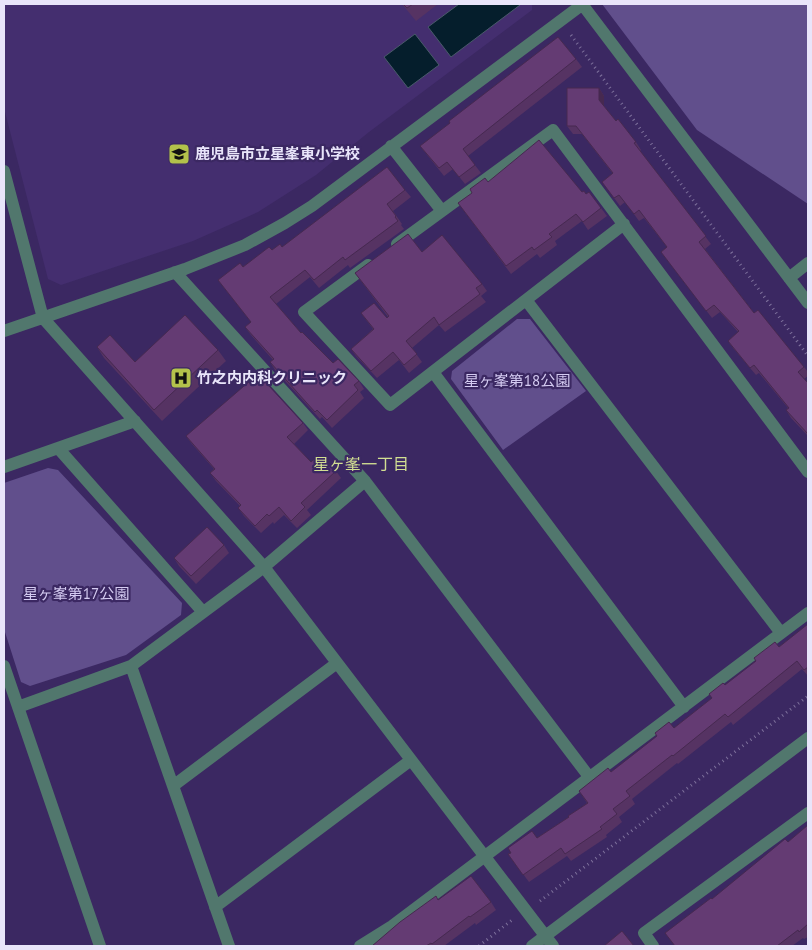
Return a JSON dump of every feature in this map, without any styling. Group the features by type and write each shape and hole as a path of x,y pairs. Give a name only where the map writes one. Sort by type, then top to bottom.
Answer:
{"street":[{"path":"4,331 175,272 245,244 285,223 312,206 582,4 808,303"},
{"path":"624,224 390,405 304,312 553,130 624,224 808,472"},
{"path":"391,146 442,211"},
{"path":"4,171 6,189 43,318 264,567 549,941"},
{"path":"789,278 808,263"},
{"path":"175,272 365,481 590,778"},
{"path":"526,300 781,633"},
{"path":"433,372 684,707"},
{"path":"4,467 135,421"},
{"path":"58,448 203,612"},
{"path":"18,707 131,666 264,567 365,481"},
{"path":"360,946 392,926 808,613"},
{"path":"173,786 337,662"},
{"path":"4,666 100,946"},
{"path":"131,666 229,946"},
{"path":"532,946 549,941 808,738"},
{"path":"216,907 411,760"},
{"path":"653,946 644,933 808,813"}],"path":[{"path":"560,21 808,356"},
{"path":"479,946 545,898 808,696"}],"shaded area":[{"name":"鹿児島市立星峯東小学校","path":"4,4 532,4 532,10 369,132 316,175 258,212 193,241 61,285 48,279 4,108"}],"green space":[{"path":"602,4 808,4 808,204 697,130"},
{"name":"星ヶ峯第18公園","path":"517,319 530,319 586,391 503,450 451,379 452,371"},
{"name":"星ヶ峯第17公園","path":"48,468 58,470 182,603 181,615 126,655 30,686 21,682 4,629 4,483"}],"water":[{"path":"459,4 520,5 451,57 428,27"},
{"path":"415,34 439,65 408,88 384,57"}],"building":[{"path":"403,4 413,4 407,8"},
{"path":"558,37 576,59 463,149 475,165 459,177 447,162 439,168 420,146 450,123 449,121"},
{"path":"567,88 599,88 599,100 616,121 618,119 636,142 634,143 706,236 699,242 754,313 758,310 804,367 798,372 808,383 808,434 786,410 789,408 754,365 750,368 728,341 739,331 714,305 706,311 661,252 667,247 639,210 634,214 619,195 614,198 602,182 613,173 576,126 567,126"},
{"path":"539,140 582,192 584,191 586,194 589,192 601,208 583,222 576,214 549,234 552,237 534,250 532,247 506,266 458,203 472,193 470,189 485,178 488,182"},
{"path":"387,167 405,190 387,204 398,221 345,260 343,257 314,280 305,270 270,297 301,333 333,363 338,359 359,381 354,385 358,390 327,420 317,410 315,412 270,362 274,359 245,327 251,322 218,280 240,263 243,267 269,247 272,250 280,244 282,247"},
{"path":"408,234 422,252 442,235 482,284 476,288 480,294 439,325 434,317 406,341 417,354 404,365 393,352 371,371 351,349 374,329 361,313 374,303 387,318 389,316 355,273"},
{"path":"185,315 218,350 154,410 97,347 110,335 135,362"},
{"path":"258,374 303,423 287,437 311,462 320,454 336,471 301,503 305,507 291,521 279,507 269,516 267,514 255,526 238,508 241,505 210,473 215,469 186,436"},
{"path":"207,527 224,545 191,576 174,558"},
{"path":"808,624 808,667 804,670 797,661 728,717 725,714 626,791 630,796 613,809 617,814 600,827 602,829 565,854 561,848 523,875 508,854 511,853 508,848 532,831 537,838 588,803 579,791 608,768 611,772 657,736 655,733 669,722 674,728 712,698 709,694 723,683 725,685 756,661 754,658 775,642 779,647"},
{"path":"808,825 808,924 777,946 675,946 665,933 712,899 785,839 788,842"},
{"path":"471,876 491,902 432,944 426,946 372,946 400,922 436,896 438,900"},
{"path":"622,931 634,946 604,946"}],"place":[{"name":"鹿児島市立星峯東小学校","path":"179,154"},
{"name":"竹之内内科クリニック","path":"181,378"}],"district":[{"name":"星ヶ峯一丁目","path":"361,464"}]}
